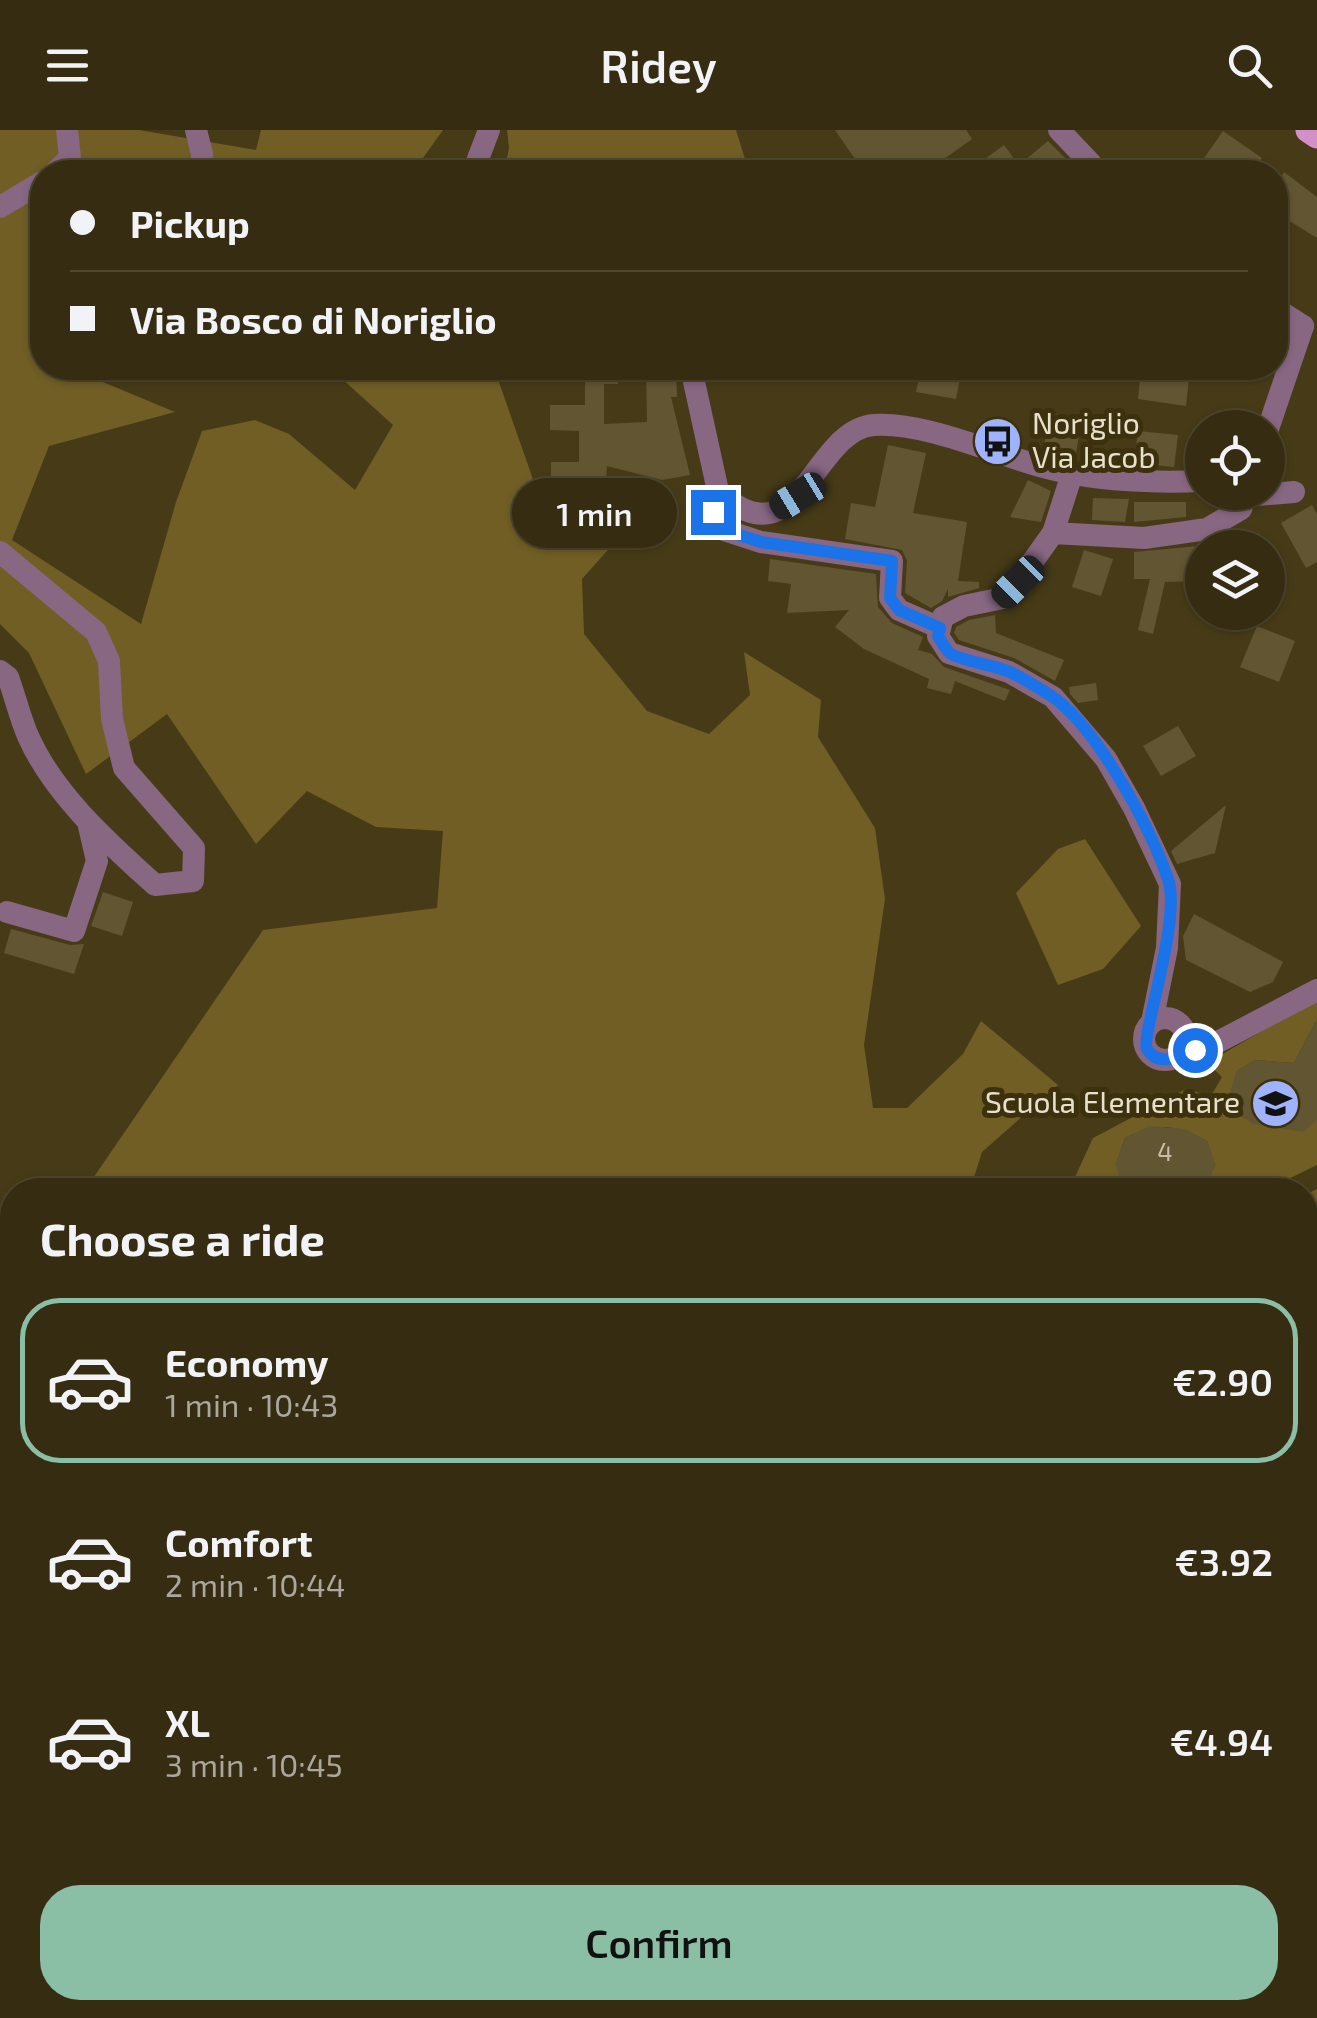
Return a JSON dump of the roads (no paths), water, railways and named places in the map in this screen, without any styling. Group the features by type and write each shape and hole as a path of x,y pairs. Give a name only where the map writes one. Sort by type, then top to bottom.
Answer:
{"main road":[{"path":"1308,130 1317,136"}],"street":[{"path":"66,130 68,160"},
{"path":"196,130 201,160"},
{"path":"478,160 489,130"},
{"path":"1059,130 1088,160"},
{"path":"0,208 30,189"},
{"path":"1288,379 1310,325"},
{"path":"694,380 718,490 713,512 724,530 761,542 892,561 890,598 899,610 940,628"},
{"path":"1276,410 1288,380"},
{"path":"718,490 732,504 752,512 770,513 798,496 845,438 867,426 898,424 1072,474 1185,480"},
{"path":"1072,474 1052,533 1002,598 964,606 943,617 938,636 949,653 1010,672 1053,697 1106,758 1170,884 1167,948 1152,1022 1164,1018 1182,1027 1184,1047 1175,1057 1214,1044 1317,990"},
{"path":"1285,492 1294,492"},
{"path":"1052,533 1144,538 1207,529 1241,510"},
{"path":"0,552 96,632 109,661 112,719 124,768 194,848 193,881 155,885 87,818 43,764 28,736 8,677 0,671"},
{"path":"7,912 74,931 96,862 87,818"}],"place":[{"name":"Noriglio Via Jacob","path":"997,441"},
{"name":"Scuola Elementare","path":"1275,1103"}]}
